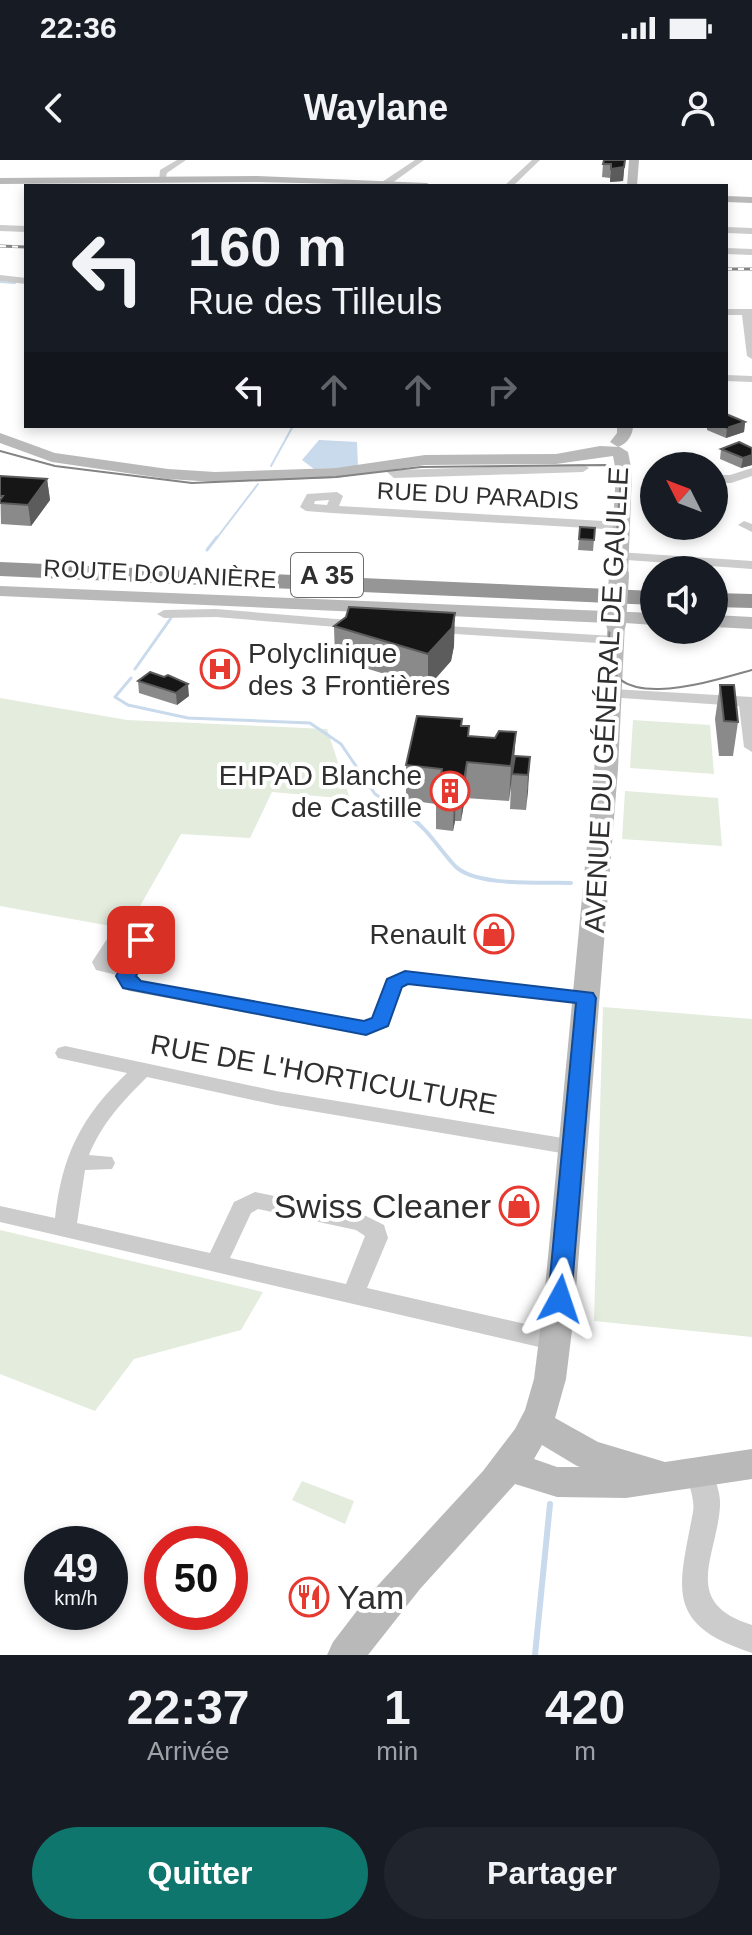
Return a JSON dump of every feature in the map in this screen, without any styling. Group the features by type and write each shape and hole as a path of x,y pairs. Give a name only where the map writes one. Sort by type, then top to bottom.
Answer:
{"highway":[{"name":"A 35","path":"0,560 640,587"},
{"name":"A 35","path":"0,569 640,597"},
{"path":"728,590 752,591"},
{"path":"728,600 752,601"}],"main road":[{"path":"632,184 634,160"},
{"path":"0,181 70,184 162,179 385,184"},
{"path":"728,199 752,200"},
{"path":"0,428 18,440 55,452 196,471 285,474"},
{"name":"AVENUE DU GÉNÉRAL DE GAULLE","path":"346,1655 410,1573 510,1467 536,1424 543,1404 556,1341 612,694 624,472 619,447 625,428"},
{"path":"0,438 52,457 168,474 215,477 336,473 425,460 556,459 619,447"},
{"name":"ROUTE DOUANIÈRE","path":"0,591 640,618"},
{"path":"728,622 752,623"},
{"path":"536,1424 589,1455 663,1475"},
{"path":"510,1467 557,1482 626,1483 752,1464"}],"street":[{"path":"162,179 163,172 182,160"},
{"path":"385,184 420,160"},
{"path":"510,184 536,160"},
{"path":"0,228 24,229"},
{"path":"728,230 752,231"},
{"path":"728,251 752,252"},
{"path":"0,278 24,281"},
{"path":"728,312 749,312 752,356"},
{"path":"728,378 752,379"},
{"path":"386,466 394,474 583,468"},
{"path":"540,469 543,484"},
{"path":"728,479 752,472"},
{"name":"RUE DU PARADIS","path":"332,509 621,526"},
{"path":"618,565 752,565"},
{"path":"164,614 216,613 371,625"},
{"path":"415,628 615,632"},
{"path":"612,694 749,702 752,747"},
{"path":"128,971 127,980 136,987 366,1028 381,1022 394,983 405,977 586,998"},
{"name":"RUE DE L'HORTICULTURE","path":"65,1053 276,1098 573,1147"},
{"path":"65,1229 76,1162 86,1135 98,1114 142,1070"},
{"path":"76,1162 104,1163"},
{"path":"217,1262 242,1208 248,1202 264,1200 348,1219 371,1226 377,1238 353,1295"},
{"path":"0,1214 556,1341"},
{"path":"699,1472 707,1502 696,1554 694,1595 699,1608 719,1628 752,1639"}],"green space":[{"path":"0,698 127,720 327,729 350,799 272,792 250,838 181,834 127,929 0,906"},
{"path":"633,720 710,725 714,774 630,768"},
{"path":"625,791 718,798 722,846 622,839"},
{"path":"603,1007 752,1019 752,1337 594,1321"},
{"path":"0,1230 263,1292 241,1330 134,1359 95,1411 0,1374"},
{"path":"302,1481 354,1501 345,1524 292,1500"}],"water":[{"path":"319,440 357,442 358,467 314,469 302,460"}],"building":[{"path":"604,160 625,160 624,167 611,169 611,164 603,164"},
{"path":"728,415 745,422 728,428"},
{"path":"739,442 752,448 752,455 743,458 721,449"},
{"path":"0,476 47,479 28,505 0,503 3,496 0,496"},
{"path":"580,527 595,528 594,540 579,539"},
{"path":"349,607 455,613 452,628 428,654 334,626 346,617"},
{"path":"150,672 164,677 168,675 188,684 176,693 138,681"},
{"path":"720,685 734,685 738,722 724,721"},
{"path":"417,716 462,719 461,726 469,726 468,736 495,738 499,731 516,732 511,766 467,762 463,786 456,785 454,795 437,794 442,769 406,765"},
{"path":"515,756 530,757 528,775 512,774"}],"waterway":[{"path":"0,282 15,283"},
{"path":"271,466 292,428"},
{"path":"216,539 258,484"},
{"path":"207,550 217,537"},
{"path":"135,669 171,618"},
{"path":"131,678 115,697 128,705 188,718 310,723 341,744 375,794 410,817"},
{"path":"410,817 465,873 510,882 571,883"},
{"path":"535,1655 550,1504"}],"tram line":[{"path":"0,451 55,466 192,483 336,477 421,467 605,465 617,470 621,477 608,653 613,672 627,684 668,688 752,670"}],"railway":[{"path":"0,246 24,247"},
{"path":"728,269 752,269"}],"place":[{"name":"Polyclinique des 3 Frontières","path":"220,669"},
{"name":"EHPAD Blanche de Castille","path":"450,791"},
{"name":"Renault","path":"494,934"},
{"name":"Swiss Cleaner","path":"519,1206"},
{"name":"Yam","path":"309,1597"}],"route":[{"path":"141,940 145,944 126,976 130,984 136,987 366,1028 381,1022 394,983 405,977 586,998 560,1299"}]}
